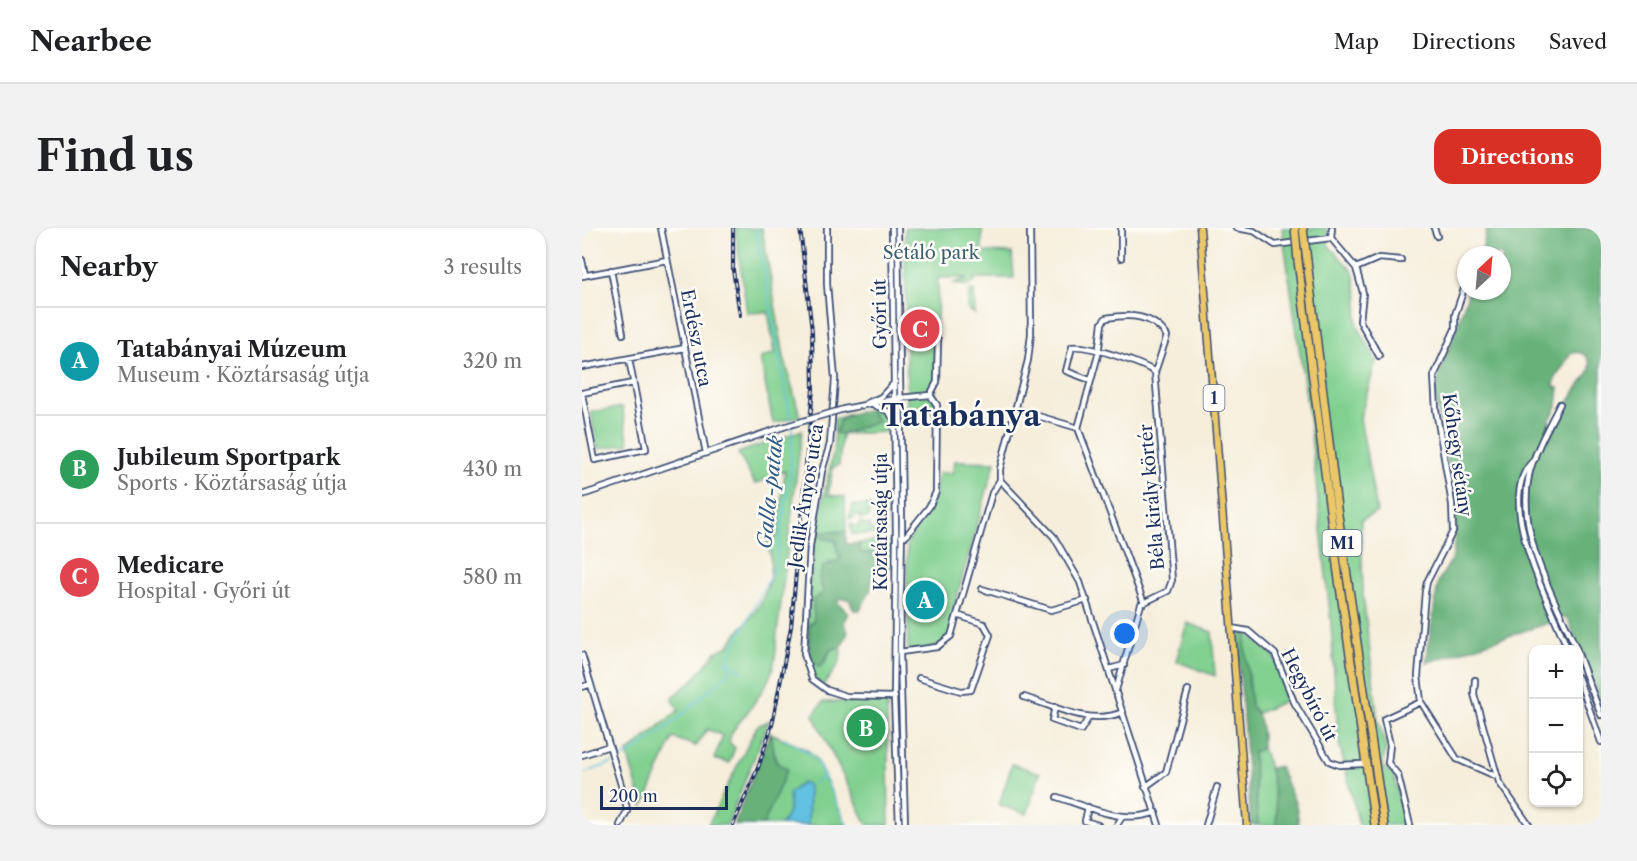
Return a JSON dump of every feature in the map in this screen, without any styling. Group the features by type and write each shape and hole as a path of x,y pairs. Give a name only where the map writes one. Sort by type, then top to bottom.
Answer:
{"highway":[{"name":"M1","path":"1295,228 1302,261 1384,825"},
{"name":"M1","path":"1303,228 1302,261 1338,573 1375,825"}],"main road":[{"name":"1","path":"1200,228 1247,825"}],"street":[{"name":"Erdész utca","path":"661,228 706,453"},
{"name":"Jedlik Ányos utca","path":"827,228 827,284 835,379 830,444 822,471 810,546 804,654 812,679 826,690 846,696 901,697"},
{"name":"Győri út","path":"892,228 897,398"},
{"name":"Győri út","path":"897,398 898,228"},
{"path":"897,652 943,645 951,636 992,493 1000,480 1000,469 1031,334 1029,228"},
{"path":"1121,228 1121,258"},
{"path":"1236,228 1254,231 1275,245 1331,238"},
{"path":"1332,228 1331,238 1356,268 1363,293 1360,321 1379,356"},
{"path":"1434,228 1437,236"},
{"path":"1356,268 1379,258 1401,260"},
{"path":"582,260 584,275 668,260"},
{"path":"611,270 623,334"},
{"name":"Kőhegy sétány","path":"1421,702 1419,669 1425,592 1427,582 1453,531 1452,504 1436,410 1434,376 1455,329 1455,315 1460,300"},
{"name":"Béla király körtér","path":"1131,314 1150,320 1167,336 1155,372 1172,580 1168,591 1144,603 1078,428 1097,352 1102,323 1106,318 1131,314"},
{"path":"930,395 937,382 938,340"},
{"path":"1090,380 1068,372 1066,368 1072,347 1081,346 1155,372"},
{"path":"582,367 684,348"},
{"path":"628,359 633,383 646,449 595,460 582,393 633,383"},
{"path":"881,398 895,382"},
{"path":"582,495 783,427 881,398 930,395"},
{"path":"901,536 906,536 912,525 929,507 937,484 937,405 930,395"},
{"path":"874,405 897,398"},
{"name":"Köztársaság útja","path":"897,398 902,524 894,697 899,825"},
{"name":"Köztársaság útja","path":"897,398 895,421 897,652 901,697 905,825"},
{"path":"864,404 874,405 889,412 895,421"},
{"path":"1560,404 1535,459 1527,494 1532,538 1540,563 1575,645"},
{"path":"1015,409 1078,428"},
{"path":"1535,459 1529,463 1521,481 1521,524 1526,546 1566,645"},
{"path":"1000,480 1054,537 1073,568 1087,600 1145,787 1160,825"},
{"path":"902,524 912,525"},
{"path":"982,589 1045,609 1057,610 1087,600"},
{"path":"1116,690 1144,603"},
{"path":"919,678 962,691 971,690 990,635 984,624 957,615"},
{"name":"Hegybíró út","path":"1231,627 1248,631 1275,654 1294,702 1329,761 1339,765 1362,764"},
{"path":"582,655 625,798 627,811 620,825"},
{"path":"1109,669 1115,671 1124,665"},
{"path":"1583,667 1601,715"},
{"path":"1475,680 1474,694 1482,729 1498,777 1511,802 1529,825"},
{"path":"582,687 591,684"},
{"path":"1145,787 1166,772 1188,690"},
{"path":"1583,691 1601,742"},
{"path":"1024,697 1089,717 1112,717 1123,712"},
{"path":"1388,763 1390,745 1384,719 1421,702 1457,759 1498,777"},
{"path":"1055,707 1052,720 1081,730 1089,717"},
{"path":"582,755 609,746"},
{"path":"1381,762 1388,763 1398,775 1410,825"},
{"path":"1206,825 1217,787"},
{"path":"1057,797 1122,818 1144,818 1156,812"},
{"path":"1088,807 1085,821 1098,825"},
{"path":"1117,825 1122,818"}],"green space":[{"path":"735,228 762,228 784,357 800,416 773,423 760,358 775,353 768,312 747,313"},
{"name":"Sétáló park","path":"905,228 982,228 982,252 1012,253 1014,278 975,278 975,282 968,286 954,283 968,278 938,278 935,412 907,412"},
{"path":"1282,228 1327,228 1328,245 1353,271 1358,297 1357,324 1376,361 1360,418 1377,512 1361,520 1363,595 1378,720 1386,748 1382,766 1394,776 1405,825 1359,825 1338,739 1331,623 1310,424"},
{"path":"1487,228 1601,228 1601,706 1583,659 1583,645 1578,645 1567,617 1426,663 1438,582 1453,557 1456,514 1434,390 1466,300 1511,300 1511,246 1483,246","holes":["1571,353 1583,354 1588,358 1590,370 1553,425 1549,422 1557,406 1559,388 1554,387 1555,379"]},
{"path":"974,290 975,314 967,309 970,292"},
{"path":"622,407 629,444 597,449 591,412"},
{"path":"877,408 888,414 889,424 885,432 842,434 878,421 872,415 871,409"},
{"path":"871,409 872,415 879,421 842,434 836,433 839,421 850,414"},
{"path":"850,414 839,421 842,434 839,465 833,467 828,495 845,497 846,531 818,533 817,537 836,541 841,557 837,562 829,562 821,585 824,592 813,600 814,620 809,627 810,658 824,664 831,649 841,648 840,662 824,685 816,681 807,658 808,598 815,537 834,449 834,419"},
{"path":"802,430 772,672 732,734 729,742 735,748 729,763 714,759 723,736 707,729 696,746 673,738 643,807 627,753 679,710 672,699 674,696 694,679 717,651 729,646 757,609 767,589 771,564 766,540 777,536 785,471 755,484 738,453"},
{"path":"955,461 995,462 955,603 960,605 953,631 943,645 908,652 907,544 912,534 910,530 934,499 938,473 952,473"},
{"path":"853,505 870,505 869,518 860,519 860,515 855,515 854,518 849,519"},
{"path":"887,510 886,535 852,534 850,524 852,523 852,526 859,526 859,523 870,525 869,529 879,531"},
{"path":"846,531 846,544 860,543 860,553 876,553 876,541 891,541 892,568 874,571 870,591 860,610 854,610 849,599 838,599 838,603 848,613 844,623 848,632 841,648 831,649 820,667 810,658 809,626 814,620 813,600 824,592 819,579 823,566 837,562 841,557 837,552 836,541 816,537 817,533"},
{"path":"876,541 876,553 860,553 860,543"},
{"path":"1187,623 1212,632 1215,676 1176,661"},
{"path":"1237,633 1247,633 1245,646 1251,706 1259,720 1261,731 1262,748 1253,752 1258,825 1251,825"},
{"path":"1247,633 1274,656 1289,699 1258,713 1251,706 1245,646"},
{"path":"823,702 887,702 889,825 868,825 866,822 813,715"},
{"path":"769,721 727,825 708,825 757,726"},
{"path":"770,733 776,762 787,769 763,825 734,825"},
{"path":"771,733 807,750 815,757 847,825 763,825 787,769 776,762"},
{"path":"1262,748 1274,786 1276,825 1258,825 1253,752"},
{"path":"1012,764 1040,773 1027,814 999,805"},
{"path":"1279,766 1296,805 1299,825 1276,825 1277,812 1270,768"}],"water":[{"path":"802,783 808,784 809,789 808,825 781,825 789,811 789,793"}],"waterway":[{"name":"Galla-patak","path":"756,228 791,421"},
{"name":"Galla-patak","path":"742,671 727,660 775,567 791,471 792,426"},
{"path":"617,761 663,731 731,671 727,661"},
{"name":"Galla-patak","path":"785,738 815,757 847,825"},
{"path":"582,774 612,763"},
{"path":"814,784 824,775"}],"tunnel":[{"path":"1365,763 1381,762"}],"railway":[{"path":"733,228 733,270 740,315"},
{"path":"733,825 758,768 772,725 791,627 813,389 812,331 800,228"}],"place":[{"name":"Medicare","path":"920,329"},
{"name":"Tatabányai Múzeum","path":"925,600"},
{"name":"Jubileum Sportpark","path":"866,728"}],"district":[{"name":"Tatabánya","path":"961,416"}]}
